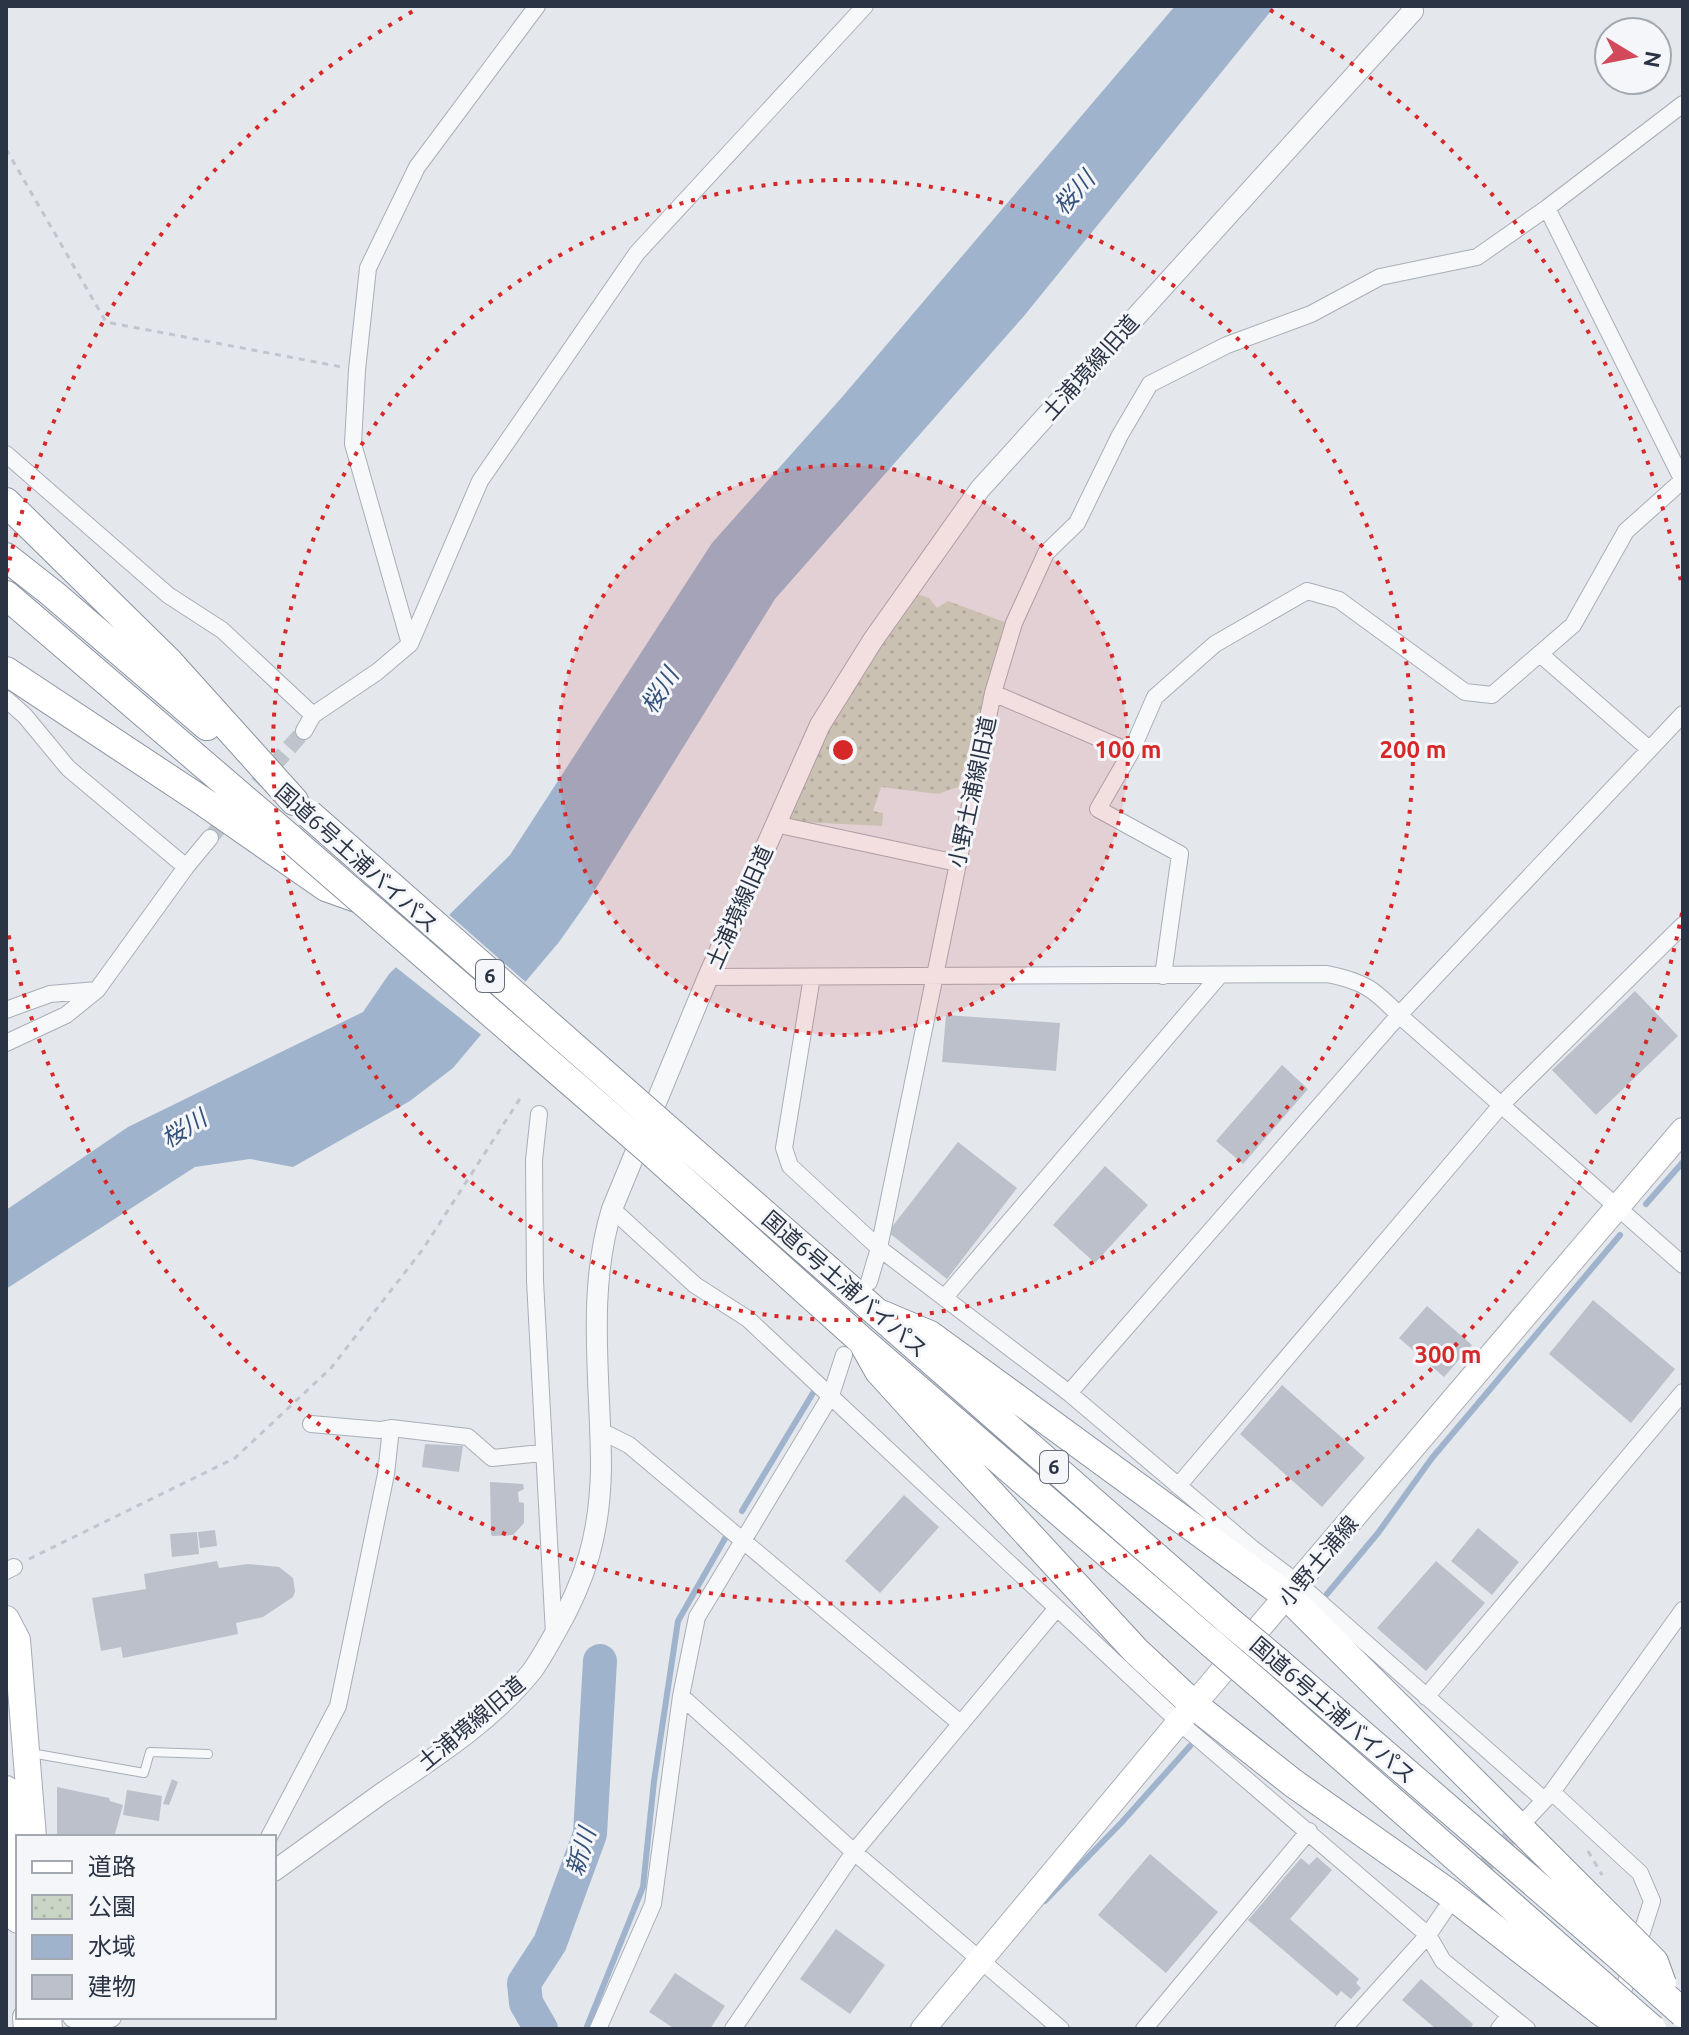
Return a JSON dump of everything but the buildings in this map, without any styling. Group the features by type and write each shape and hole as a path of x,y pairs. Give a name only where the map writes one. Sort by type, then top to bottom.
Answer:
{"highway":[{"path":"6,502 169,662 301,807"},
{"name":"国道6号土浦バイパス","path":"6,557 301,807 664,1145 853,1348 1259,1684 1605,2009 1652,2029"},
{"name":"国道6号土浦バイパス","path":"6,595 285,847 362,900 664,1145 878,1313 1229,1621 1623,1945 1676,2006"},
{"path":"6,671 285,847"},
{"path":"878,1313 930,1335 1293,1590 1623,1945"},
{"path":"853,1348 879,1371 1136,1651 1187,1713 1293,1783 1450,1894 1605,2009 1626,2029"}],"main road":[{"name":"小野土浦線","path":"923,2029 1683,1130"},
{"path":"6,1619 17,1640 33,1835"},
{"path":"6,1789 16,1898"}],"street":[{"path":"410,644 353,444 368,268 417,167 537,6"},
{"path":"304,731 313,715 377,672 410,644 480,481 637,253 865,6"},
{"name":"土浦境線旧道","path":"276,1870 446,1749 492,1711 533,1670 588,1568 601,1491 597,1295 600,1256 612,1209 708,977 820,725 873,640 980,489 1414,8"},
{"path":"993,693 1014,623 1046,553 1077,523 1120,435 1150,384 1227,345 1311,314 1380,277 1477,257 1547,208 1683,104"},
{"path":"1163,976 1180,854 1098,809 1131,752 1155,697 1215,644 1307,591 1339,600 1465,692 1492,695 1573,625 1626,531 1683,480 1547,208"},
{"path":"6,454 168,595 222,630 313,715"},
{"path":"1540,654 1649,749"},
{"name":"小野土浦線旧道","path":"869,1282 879,1248 993,693 1131,752"},
{"path":"6,699 25,716 68,768 186,867"},
{"path":"1069,1393 1399,1015 1683,714"},
{"path":"775,824 957,863"},
{"path":"6,1043 66,1015 97,990 210,838"},
{"path":"1178,1486 1502,1104 1683,925"},
{"path":"708,977 1327,974 1355,980 1373,989 1683,1265"},
{"path":"945,1297 1220,975"},
{"path":"812,977 784,1148 790,1166 879,1248 1069,1393 1293,1590 1640,1873 1652,1901 1605,2009"},
{"path":"6,1010 50,994 97,990"},
{"path":"539,1114 534,1160 535,1281 554,1634"},
{"path":"612,1209 695,1285 748,1319 1057,1608 1187,1713 1309,1831 1428,1935 1443,1961 1504,2022 1527,2029"},
{"path":"598,2029 653,1904 681,1696 697,1617 831,1395 853,1348"},
{"path":"1426,1697 1683,1392"},
{"path":"311,1424 380,1430 391,1428 468,1437 492,1458 542,1453"},
{"path":"270,1835 338,1706 386,1474 391,1428"},
{"path":"601,1431 629,1445 960,1723"},
{"path":"733,2029 854,1852 1057,1608"},
{"path":"1522,1824 1548,1796 1683,1610"},
{"path":"681,1696 854,1852 1061,2029"},
{"path":"1144,2029 1309,1831"},
{"path":"1343,2029 1428,1935 1445,1910"},
{"path":"79,2019 88,2022 102,2019"}],"lane":[{"path":"26,1752 144,1773 150,1752 208,1754"}],"path":[{"path":"6,149 106,322 357,370"},
{"path":"10,1569 235,1458 246,1448 331,1368 423,1249 521,1097"},
{"path":"1588,1850 1608,1887"}],"green space":[{"path":"917,594 929,598 937,608 948,601 1007,623 958,787 938,794 881,787 873,811 883,813 882,826 781,821 825,729 879,642"}],"water":[{"name":"桜川","path":"1175,6 1275,6 1024,316 775,599 588,901 559,942 453,1068 410,1101 293,1167 250,1159 195,1167 6,1289 6,1210 128,1127 363,1012 389,974 510,855 712,543 843,396"}],"pier":[{"path":"446,912 528,984 484,1037 393,965"}],"waterway":[{"path":"1646,1204 1683,1162"},
{"path":"1327,1594 1378,1533 1432,1458 1620,1235"},
{"path":"742,1511 816,1388"},
{"path":"586,2029 643,1887 654,1781 678,1621 727,1535"},
{"name":"新川","path":"541,2029 526,2003 524,1983 550,1943 590,1834 600,1661"},
{"path":"1045,1901 1190,1746"}],"tunnel":[{"path":"210,838 304,731"},
{"path":"1451,1903 1522,1824"}]}
